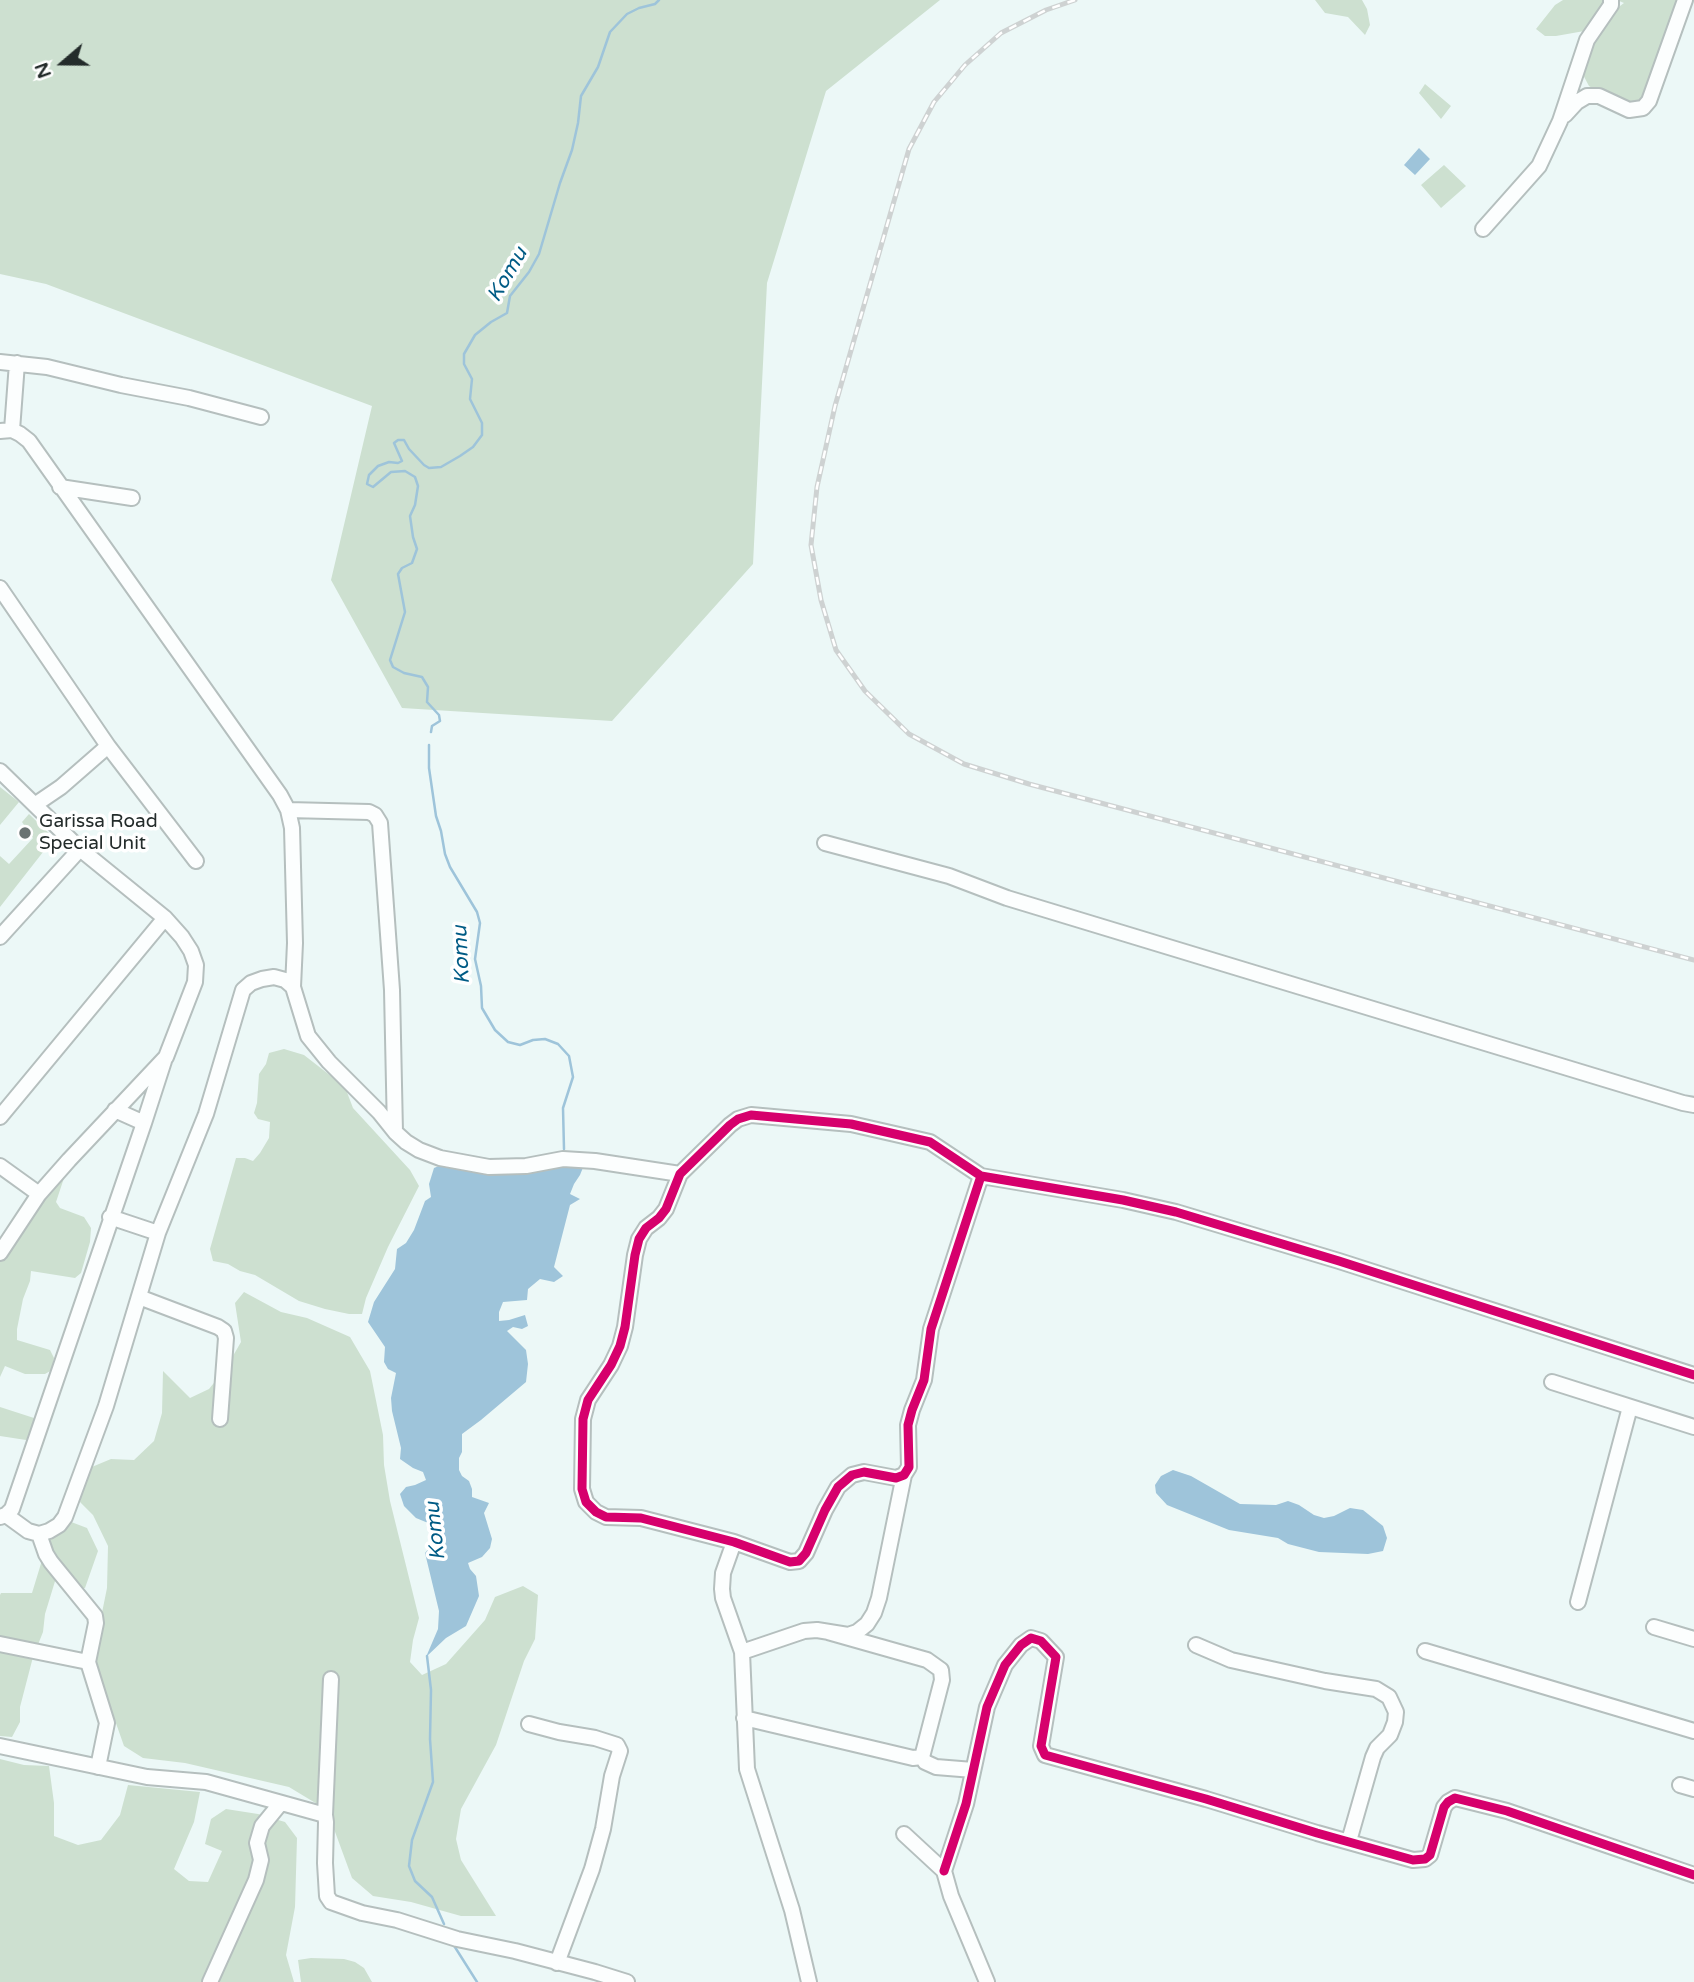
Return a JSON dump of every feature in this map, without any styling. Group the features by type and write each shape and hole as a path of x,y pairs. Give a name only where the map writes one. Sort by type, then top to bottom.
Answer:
{"street":[{"path":"1483,229 1539,166 1560,121 1587,40 1611,5 1611,0"},
{"path":"1577,72 1585,86 1599,96 1629,110 1643,108 1649,101 1685,0"},
{"path":"1560,121 1577,102 1587,96 1599,96"},
{"path":"0,362 47,367 190,398 261,417"},
{"path":"17,363 6,431 20,434 29,442 288,810 292,828 295,943 293,986 308,1035 329,1062 406,1142 440,1157 489,1167 526,1166 563,1159 595,1161 680,1174"},
{"path":"60,487 132,498"},
{"path":"0,589 108,746 196,861"},
{"path":"36,804 61,787 108,746"},
{"path":"0,771 80,849 165,918 182,937 196,965 195,982 110,1217 12,1509 3,1516 28,1531 39,1534 49,1531 65,1517 106,1406 158,1233 206,1114 243,990 262,978 274,977 293,986"},
{"path":"288,810 369,811 380,823 392,990 395,1132"},
{"path":"825,843 949,876 1007,898 1694,1105"},
{"path":"0,937 80,849"},
{"path":"0,1117 165,918"},
{"path":"0,1253 39,1194 166,1057"},
{"path":"115,1111 144,1123"},
{"path":"904,1475 896,1478 864,1472 852,1475 838,1487 806,1553 799,1561 790,1562 734,1542 642,1518 606,1517 586,1502 582,1489 583,1419 588,1400 620,1346 639,1239 646,1228 666,1209 680,1174 738,1119 751,1115 851,1124 930,1142 981,1176 1123,1200 1176,1212 1403,1281 1694,1375"},
{"path":"0,1166 39,1194"},
{"path":"742,1652 804,1631 848,1635 867,1624 874,1613 904,1475 909,1467 908,1425 924,1380 931,1329 981,1176"},
{"path":"110,1217 158,1233"},
{"path":"139,1297 224,1331 226,1338 220,1419"},
{"path":"1552,1382 1694,1427"},
{"path":"1578,1602 1630,1407"},
{"path":"39,1534 51,1562 95,1616 88,1662 107,1723 98,1767"},
{"path":"734,1542 723,1573 722,1589 742,1652 747,1769 792,1910 809,1982"},
{"path":"1654,1627 1694,1639"},
{"path":"828,1632 928,1660 941,1670 942,1680 922,1757"},
{"path":"944,1871 966,1804 987,1707 1005,1665 1021,1645 1031,1638 1041,1641 1056,1657 1041,1746 1045,1755 1413,1860 1425,1859 1432,1852 1444,1807 1452,1799 1460,1798 1694,1875"},
{"path":"0,1644 88,1662"},
{"path":"1196,1645 1231,1660 1273,1671 1376,1689 1389,1697 1396,1712 1395,1722 1390,1735 1377,1748 1373,1757 1349,1841"},
{"path":"1425,1651 1694,1731"},
{"path":"331,1679 325,1815 327,1896 331,1902 457,1939 515,1951 627,1982"},
{"path":"744,1718 913,1758 922,1757"},
{"path":"528,1724 594,1738 617,1745 620,1751 592,1869 557,1963"},
{"path":"0,1746 147,1777 206,1782 325,1815"},
{"path":"922,1757 936,1767 973,1770"},
{"path":"210,1982 259,1872 261,1860 257,1843 262,1826 281,1804"},
{"path":"904,1834 944,1871 951,1896 987,1982"}],"green space":[{"path":"0,0 940,0 826,91 767,283 753,564 612,721 402,708 331,580 372,406 46,284 0,274"},
{"path":"1315,0 1362,0 1370,25 1365,35 1348,17 1325,13"},
{"path":"1563,0 1607,0 1590,30 1545,36 1536,29 1555,5"},
{"path":"1617,0 1681,0 1675,15 1669,18 1673,24 1647,99 1635,107 1589,86 1581,71 1591,41 1612,12 1624,3"},
{"path":"1425,84 1451,106 1441,119 1419,93"},
{"path":"1444,165 1466,186 1441,208 1421,185"},
{"path":"0,787 19,802 0,825"},
{"path":"29,814 54,838 0,907 0,856 9,864 33,838 22,822"},
{"path":"284,1049 304,1055 345,1087 353,1108 410,1170 419,1186 388,1247 362,1314 349,1314 299,1301 255,1275 213,1261 210,1249 236,1158 253,1161 269,1138 270,1122 258,1119 254,1113 259,1074 269,1053"},
{"path":"66,1172 56,1202 60,1208 84,1217 91,1228 81,1273 75,1278 31,1271 17,1329 17,1340 50,1350 54,1358 52,1370 45,1374 25,1374 5,1366 0,1377 0,1251"},
{"path":"244,1292 281,1312 307,1318 350,1337 370,1371 383,1435 384,1465 390,1501 419,1618 410,1662 422,1675 446,1664 485,1620 495,1597 523,1586 538,1595 535,1639 524,1661 496,1745 461,1809 456,1839 461,1860 496,1916 461,1916 411,1902 373,1896 352,1878 327,1810 289,1787 185,1763 143,1758 124,1746 111,1709 94,1701 88,1682 107,1588 108,1546 93,1515 80,1502 87,1469 111,1459 134,1460 154,1441 162,1413 163,1371 190,1398 209,1389 226,1368 241,1342 235,1303"},
{"path":"0,1407 34,1418 36,1422 32,1435 26,1440 0,1436"},
{"path":"66,1520 87,1528 98,1551 85,1588 69,1587 56,1578 20,1707 20,1722 12,1737 0,1736 0,1595 32,1593 54,1521"},
{"path":"0,1759 24,1765 49,1766 54,1803 54,1836 78,1845 101,1840 120,1815 128,1785 200,1792 194,1822 174,1869 189,1881 208,1882 222,1851 205,1844 211,1819 226,1809 285,1822 297,1838 295,1907 286,1955 294,1982 0,1982"},
{"path":"311,1958 355,1962 364,1968 372,1982 301,1982 298,1960"}],"water":[{"path":"1419,148 1430,159 1415,175 1404,165"},
{"path":"586,1160 570,1194 580,1199 570,1205 554,1267 563,1276 554,1282 540,1279 528,1289 527,1300 503,1302 499,1312 499,1321 525,1315 528,1326 522,1329 513,1327 507,1331 526,1350 526,1382 462,1434 459,1470 469,1481 472,1497 489,1503 484,1513 492,1539 490,1548 482,1557 468,1563 476,1576 479,1596 466,1626 446,1638 426,1657 438,1629 439,1611 425,1553 438,1538 433,1525 416,1518 404,1506 400,1494 406,1487 426,1480 423,1472 400,1459 401,1448 391,1398 396,1373 388,1369 384,1362 385,1347 368,1322 374,1302 395,1269 397,1249 406,1243 425,1201 431,1197 429,1184 434,1168 446,1163"},
{"path":"1173,1470 1191,1476 1240,1504 1276,1505 1288,1501 1324,1518 1350,1508 1363,1510 1383,1526 1387,1538 1383,1551 1368,1554 1319,1552 1288,1544 1278,1538 1229,1530 1167,1505 1156,1493 1155,1485 1161,1476"}],"waterway":[{"name":"Komu","path":"431,732 432,726 440,721 439,715 427,702 428,687 422,677 404,673 393,667 390,660 405,612 398,574 402,568 412,563 417,549 410,516 418,486 415,477 405,471 391,472 373,487 367,484 369,475 378,466 402,461 394,443 398,440 404,440 409,449 429,468 441,467 460,456 473,447 482,435 482,423 470,399 472,379 464,364 464,354 475,335 507,313 510,296 539,254 572,150 581,96 598,67 610,32 627,14 659,0"},
{"name":"Komu","path":"429,745 429,768 436,816 445,854 477,912 480,923 475,959 481,986 482,1008 495,1030 508,1042 520,1045 545,1039 558,1044 569,1056 573,1077 563,1108 564,1149"},
{"name":"Komu","path":"427,1656 431,1690 433,1782 412,1840 409,1866 415,1881 432,1897 444,1924"},
{"name":"Komu","path":"453,1944 477,1982"}],"railway":[{"path":"1075,0 1046,10 1001,33 965,65 934,102 909,149 835,406 817,487 811,545 821,600 836,650 865,691 909,734 964,764 1029,784 1694,960"}],"cycle path":[{"path":"981,1176 931,1329 924,1380 908,1425 909,1467 904,1475 896,1478 864,1472 852,1475 838,1487 806,1553 799,1561 790,1562 734,1542 641,1518 606,1517 586,1502 582,1489 583,1419 588,1400 620,1346 639,1239 646,1228 666,1209 680,1174 730,1125 751,1115 851,1124 930,1142 981,1176 1123,1200 1176,1212 1339,1261 1694,1375"},
{"path":"944,1871 966,1804 987,1707 1005,1665 1021,1645 1031,1638 1041,1641 1056,1657 1041,1746 1045,1755 1413,1860 1425,1859 1430,1855 1444,1807 1455,1798 1507,1811 1694,1875"}],"place":[{"name":"Garissa Road Special Unit","path":"25,833"}]}
